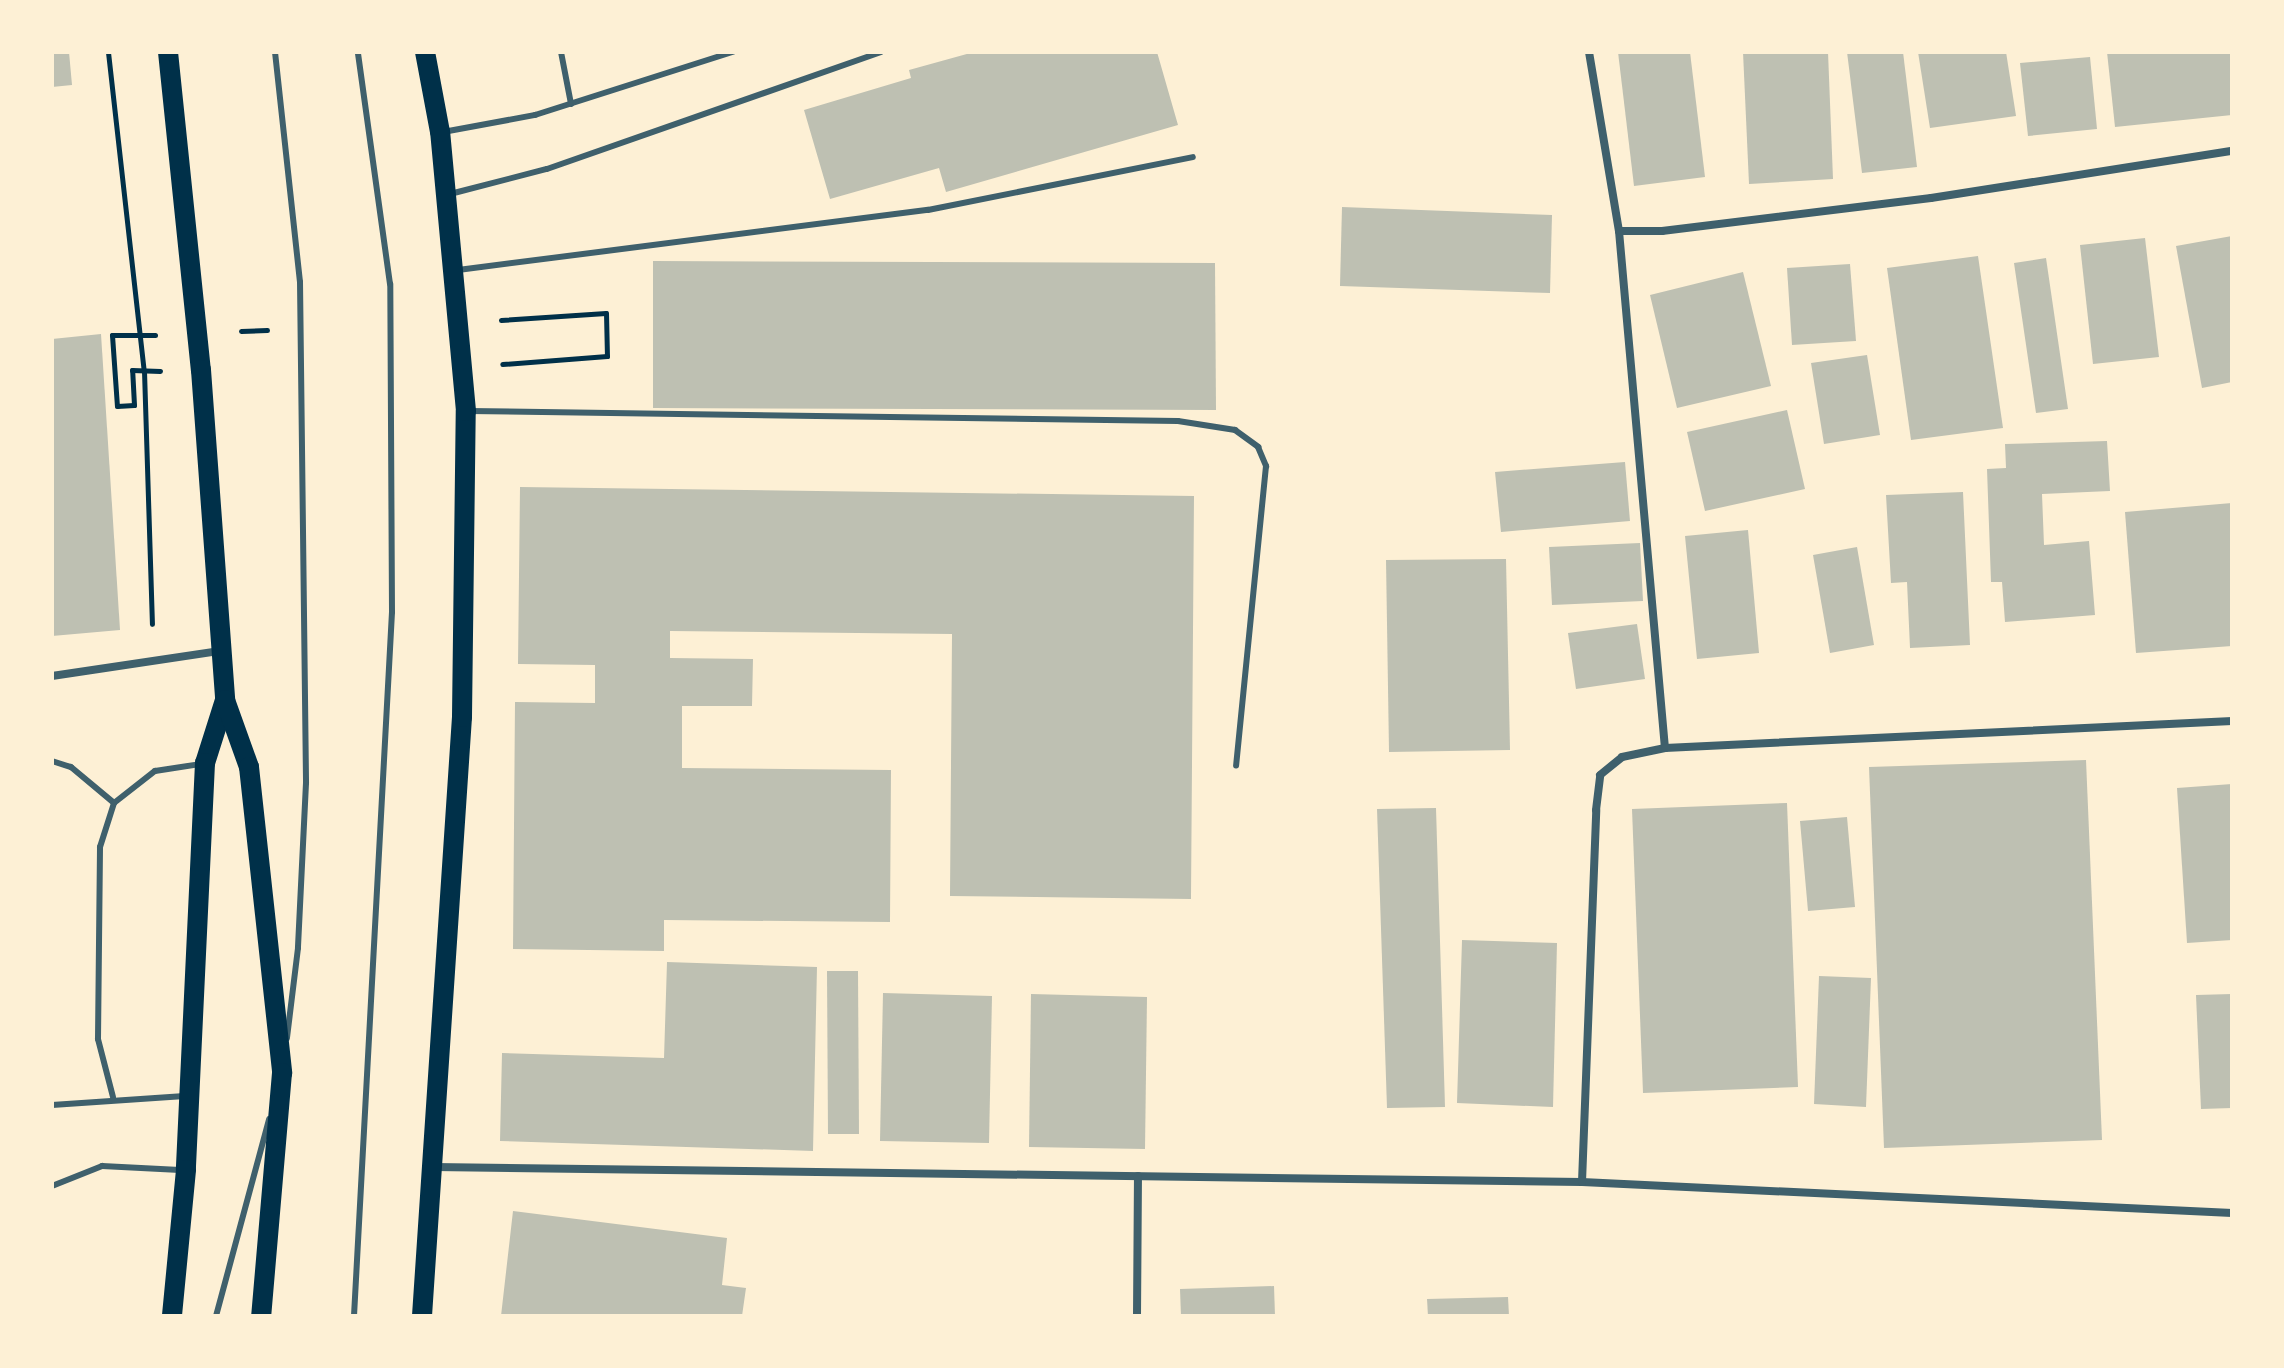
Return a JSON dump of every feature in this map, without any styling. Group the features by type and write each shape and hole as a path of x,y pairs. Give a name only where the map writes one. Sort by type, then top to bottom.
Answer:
{"main road":[{"path":"168,52 224,651 225,700 249,767 282,1073 261,1316"},
{"path":"422,1316 462,717 466,411 440,132 425,52"},
{"path":"172,1316 186,1170 205,763 225,700"}],"street":[{"path":"1589,52 1619,231 1665,748"},
{"path":"1619,231 1662,231 1931,198 2232,151"},
{"path":"52,676 224,651"},
{"path":"1582,1182 1600,775 1622,757 1665,748 2232,721"},
{"path":"434,1167 1582,1182 2232,1213"},
{"path":"1137,1316 1138,1176"}],"lane":[{"path":"216,1316 282,1073 298,948 306,783 300,282 275,52"},
{"path":"354,1316 392,612 390,284 358,52"},
{"path":"561,52 571,104"},
{"path":"440,132 571,104 733,52"},
{"path":"446,195 547,169 881,52"},
{"path":"455,270 928,210 1193,157"},
{"path":"466,411 1178,421 1235,430 1258,447 1266,466 1236,765"},
{"path":"52,761 71,767 114,803"},
{"path":"113,1097 98,1039 100,847 114,803 155,771 205,763"},
{"path":"52,1105 113,1097 189,1096"},
{"path":"52,1186 102,1166 186,1170"}],"path":[{"path":"108,52 144,371 153,661"},
{"path":"463,367 607,356 606,313 489,320"},
{"path":"227,332 274,330"},
{"path":"132,370 134,405 117,406 112,335 166,335"}],"building":[{"path":"52,52 69,52 72,85 52,87"},
{"path":"974,52 1157,52 1178,125 946,192 939,168 830,199 804,110 911,78 909,70"},
{"path":"1618,52 1690,52 1705,177 1634,186"},
{"path":"1743,52 1828,52 1833,179 1749,184"},
{"path":"1847,52 1903,52 1917,167 1862,173"},
{"path":"1918,52 2006,52 2016,116 1930,128"},
{"path":"2107,52 2232,52 2232,115 2115,127"},
{"path":"2090,57 2097,129 2028,136 2020,63"},
{"path":"1342,207 1552,215 1550,293 1340,286"},
{"path":"2232,236 2232,382 2202,388 2176,246"},
{"path":"2145,238 2159,357 2093,364 2080,245"},
{"path":"1978,256 2003,428 1911,440 1887,268"},
{"path":"2046,258 2068,409 2036,413 2014,263"},
{"path":"653,261 1215,263 1216,410 653,408"},
{"path":"1850,264 1856,341 1792,345 1787,268"},
{"path":"1743,272 1771,386 1677,408 1650,295"},
{"path":"101,334 120,630 52,636 52,339"},
{"path":"1867,355 1880,435 1824,444 1811,363"},
{"path":"1787,410 1805,489 1705,511 1687,432"},
{"path":"2107,441 2110,491 2042,494 2044,545 2089,541 2095,615 2005,622 2002,582 1991,582 1987,469 2006,468 2005,444"},
{"path":"1625,462 1630,521 1501,532 1495,472"},
{"path":"520,487 1194,496 1191,899 950,896 952,634 670,631 670,658 753,659 752,706 682,706 682,768 891,770 890,922 664,920 664,951 513,949 515,702 595,703 595,665 518,664"},
{"path":"1963,492 1970,645 1910,648 1907,582 1891,583 1886,495"},
{"path":"2232,503 2232,646 2136,653 2125,512"},
{"path":"1748,530 1759,653 1697,659 1685,536"},
{"path":"1640,543 1643,601 1552,605 1549,547"},
{"path":"1857,547 1874,645 1830,653 1813,555"},
{"path":"1506,559 1510,750 1389,752 1386,560"},
{"path":"1637,624 1645,679 1576,689 1568,633"},
{"path":"2086,760 2102,1140 1884,1148 1869,767"},
{"path":"2232,784 2232,940 2187,943 2177,788"},
{"path":"1787,803 1798,1087 1643,1093 1632,809"},
{"path":"1436,808 1445,1107 1387,1108 1377,809"},
{"path":"1847,817 1855,907 1808,911 1800,821"},
{"path":"1462,940 1557,943 1553,1107 1457,1103"},
{"path":"667,962 817,967 813,1151 500,1141 502,1053 664,1058"},
{"path":"827,971 858,971 859,1134 828,1134"},
{"path":"1819,976 1871,978 1866,1107 1814,1104"},
{"path":"883,993 992,996 989,1143 880,1141"},
{"path":"1031,994 1147,997 1145,1149 1029,1147"},
{"path":"2232,994 2232,1108 2201,1109 2196,995"},
{"path":"513,1211 727,1238 722,1285 746,1288 742,1316 501,1316"},
{"path":"1274,1286 1275,1316 1181,1316 1180,1289"},
{"path":"1508,1297 1509,1316 1428,1316 1427,1299"}]}
